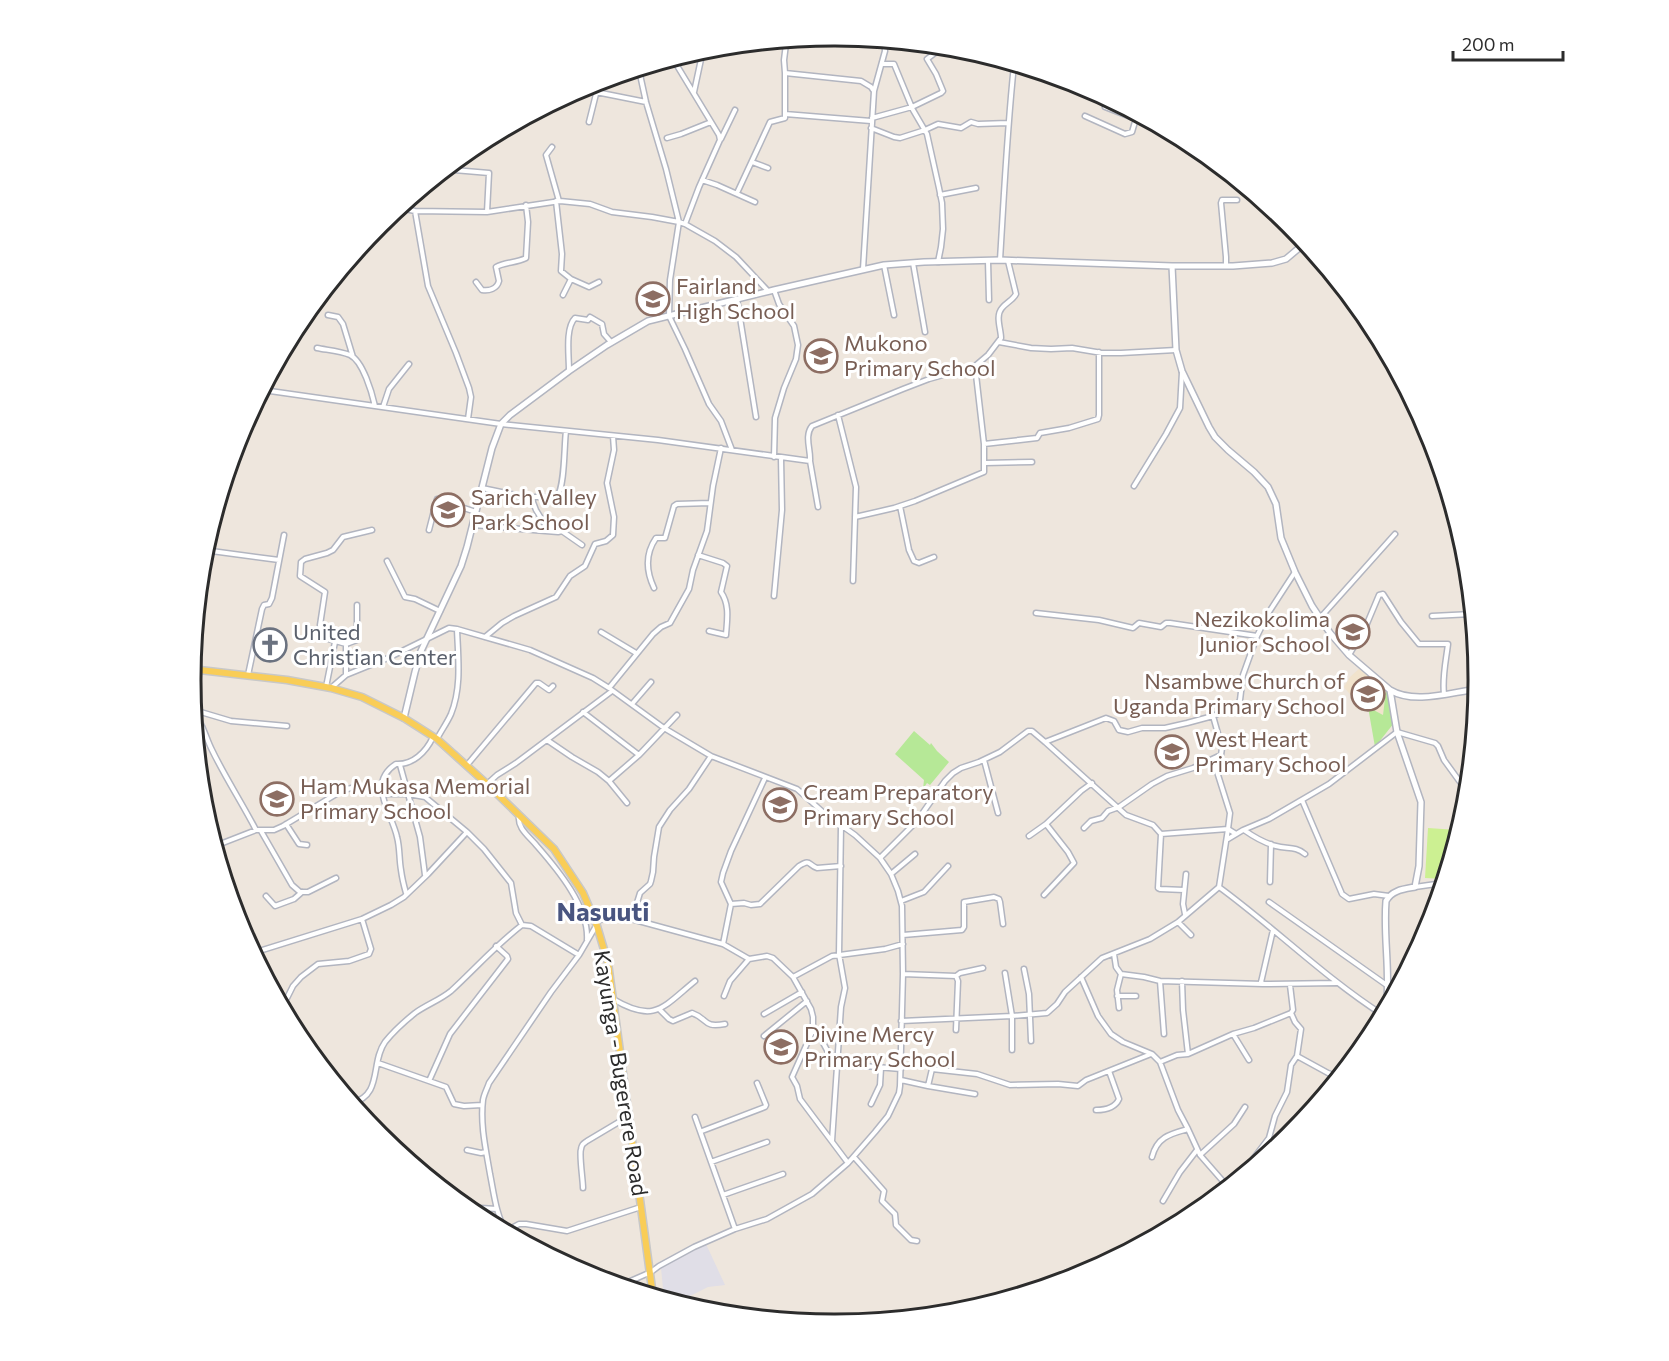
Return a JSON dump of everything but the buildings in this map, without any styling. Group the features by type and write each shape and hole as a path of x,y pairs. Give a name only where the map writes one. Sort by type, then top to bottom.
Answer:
{"main road":[{"name":"Kayunga - Bugerere Road","path":"200,671 328,687 362,697 404,718 435,738 488,784 554,849 583,893 596,924 608,963 652,1288"}],"street":[{"path":"737,193 770,122 785,118 786,49"},
{"path":"863,269 871,120 874,91 885,49"},
{"path":"785,114 871,120 912,107 942,92 936,74 927,59 933,55"},
{"path":"694,93 701,61"},
{"path":"881,64 894,64 912,107 925,130 940,195 943,229 938,263"},
{"path":"678,66 720,140"},
{"path":"1000,260 1012,72"},
{"path":"785,73 861,81 874,91"},
{"path":"641,77 678,222 670,279 669,316 709,404 721,421 732,450"},
{"path":"597,93 646,102"},
{"path":"589,122 596,94"},
{"path":"686,224 702,180 735,110"},
{"path":"1085,116 1125,134 1132,132 1135,122"},
{"path":"667,138 711,122"},
{"path":"871,128 900,138 938,124 961,128 971,122 978,124 1008,123"},
{"path":"552,147 546,155 558,201 561,272 589,287 599,282"},
{"path":"752,162 768,168"},
{"path":"459,170 489,173 487,212"},
{"path":"702,180 755,202"},
{"path":"940,195 976,188"},
{"path":"1226,266 1221,202 1222,200 1237,200"},
{"path":"410,210 487,212 558,201 590,204 612,212 686,224 715,241 736,257 771,291 794,326 798,345 796,359 775,418 774,457"},
{"path":"476,282 482,290 488,291 496,287 499,281 497,265 526,258 528,222 526,205"},
{"path":"415,211 428,286 456,353 471,397 468,419"},
{"path":"404,718 415,672 426,640 460,566 473,525 492,448 501,424 510,415 611,342 648,321 885,265 1000,260 1226,266 1279,261 1298,248"},
{"path":"988,261 989,300"},
{"path":"818,507 810,461 809,429 912,386 975,366 999,342 1001,309 1016,297 1008,261"},
{"path":"913,263 925,332"},
{"path":"885,265 894,315"},
{"path":"1172,266 1176,350 1182,371 1215,437 1263,480 1272,493 1281,538 1295,572 1312,606 1330,633 1349,655 1395,693 1420,697 1468,691"},
{"path":"563,295 571,279"},
{"path":"737,299 756,417"},
{"path":"328,315 338,317 343,324 353,357 365,377 375,406"},
{"path":"570,371 569,333 571,323 575,318 588,320 590,317 600,322 604,334 611,342"},
{"path":"999,342 1031,348 1072,348 1121,353 1176,350"},
{"path":"317,348 353,357"},
{"path":"984,444 1037,438 1040,433 1069,428 1098,418 1099,352"},
{"path":"383,407 389,389 409,364"},
{"path":"855,517 900,507 981,474 985,469 975,366"},
{"path":"1134,486 1180,408 1182,371"},
{"path":"271,391 501,424 721,448 810,461"},
{"path":"838,415 856,484 853,581"},
{"path":"482,488 531,497 557,497 560,493 566,431"},
{"path":"485,638 508,620 556,597 570,576 585,566 595,544 606,542 613,535 614,517 607,483 613,456 613,436"},
{"path":"488,784 610,689 636,653 656,631 674,618 689,589 707,531 721,448"},
{"path":"774,596 782,510 781,458"},
{"path":"985,463 1032,462"},
{"path":"531,497 544,523 550,524 582,545"},
{"path":"429,530 437,500 476,512"},
{"path":"654,588 647,566 651,545 656,538 664,538 673,507 677,504 710,503"},
{"path":"900,507 909,550 914,561 919,563 934,557"},
{"path":"473,525 562,531"},
{"path":"357,605 357,640 346,644 322,636 320,632 325,592 300,576 301,562 333,550 343,537 372,530"},
{"path":"1320,618 1395,534"},
{"path":"248,676 262,609 264,605 271,602 284,535"},
{"path":"214,551 279,560"},
{"path":"698,555 727,566 721,592 727,609 726,635 709,631"},
{"path":"387,561 405,597 440,611"},
{"path":"1045,742 1106,718 1114,721 1119,730 1128,732 1142,728 1165,728 1212,716 1237,705 1240,700 1243,675 1257,636 1269,612 1295,572"},
{"path":"1349,655 1366,626 1379,595 1383,594 1419,644 1448,644 1443,678 1444,694"},
{"path":"1036,613 1099,620 1133,628 1139,623 1161,627 1170,623 1257,636"},
{"path":"1432,616 1465,614"},
{"path":"328,687 346,675 388,658 446,629 457,629 520,646 593,678 664,728 711,756 797,789 824,813 855,835 880,858 891,874 901,901 903,974 901,1080 899,1093 888,1116 854,1157 812,1194 767,1218 683,1252 651,1272 631,1281"},
{"path":"406,893 397,835 385,805 382,785 387,771 396,765 412,761 426,749 450,715 456,696 459,660 457,629"},
{"path":"601,632 636,653"},
{"path":"328,687 335,642"},
{"path":"346,644 346,675"},
{"path":"632,704 651,682"},
{"path":"466,765 536,683 549,690 553,686"},
{"path":"1390,690 1397,732 1421,802 1419,866 1415,887"},
{"path":"583,712 639,755"},
{"path":"202,713 231,721 287,726"},
{"path":"609,781 639,755 676,715"},
{"path":"1084,828 1152,784 1221,754 1223,752 1212,716"},
{"path":"202,727 222,769 292,885 300,892 308,892 336,878"},
{"path":"880,858 917,821 953,773 1000,752 1028,731 1032,731 1130,817 1153,825 1161,834 1158,888 1184,890"},
{"path":"1397,732 1435,743 1460,782"},
{"path":"1227,839 1269,819 1329,784 1397,732"},
{"path":"547,740 572,758 598,772 609,781 627,803"},
{"path":"632,919 640,893 651,881 659,827 711,756"},
{"path":"902,1021 1047,1013 1102,958 1150,939 1178,922 1219,887 1230,813 1213,759"},
{"path":"984,760 998,813"},
{"path":"400,765 420,837 425,876"},
{"path":"723,945 731,904 721,882 723,873 765,778"},
{"path":"1029,836 1092,783"},
{"path":"222,843 258,830 274,830 343,790 356,787 425,797 484,849 511,884 516,914 522,925"},
{"path":"1302,800 1342,894 1349,899 1374,894 1389,896"},
{"path":"519,815 518,824 551,863 576,898 587,927 587,941"},
{"path":"286,824 299,844 307,845"},
{"path":"1044,895 1074,863 1068,850 1046,824"},
{"path":"832,1141 840,1007 845,988 839,954 841,825"},
{"path":"1161,834 1228,830 1236,834"},
{"path":"1243,830 1271,844 1299,849 1305,854"},
{"path":"261,950 362,919 391,906 404,897 466,832"},
{"path":"1270,882 1271,844"},
{"path":"891,874 915,854"},
{"path":"731,904 759,904 806,862 810,862 817,868 841,867"},
{"path":"901,901 924,892 948,866"},
{"path":"1185,914 1183,910 1186,874"},
{"path":"1388,991 1384,921 1386,901 1395,892 1435,884"},
{"path":"1219,887 1338,983 1376,1010"},
{"path":"266,896 275,906 294,899 302,892"},
{"path":"903,935 962,930 964,902 994,897 999,899 1003,924"},
{"path":"1269,902 1388,987"},
{"path":"500,1219 486,1152 483,1122 484,1094 489,1083 551,992 579,955 596,924 614,916 723,945 749,959 767,956 773,958 794,978 811,1009 813,1030 792,1077 800,1099 848,1163"},
{"path":"286,999 292,986 318,964 349,961 369,954 371,949 362,919"},
{"path":"1178,922 1191,934"},
{"path":"360,1101 368,1095 374,1081 380,1052 392,1035 415,1013 449,993 496,946 522,925 531,926 579,955"},
{"path":"1263,984 1261,982 1273,930"},
{"path":"794,978 839,954 885,949 903,944"},
{"path":"429,1081 450,1034 508,960 507,956 496,946"},
{"path":"1114,954 1116,967 1121,974 1117,996 1119,1008"},
{"path":"724,996 730,981 749,959"},
{"path":"903,974 956,976 983,968"},
{"path":"1024,969 1029,994 1031,1041"},
{"path":"1005,973 1012,1016 1012,1050"},
{"path":"1121,974 1144,976 1161,981 1290,985 1338,983"},
{"path":"956,976 958,981 956,1030"},
{"path":"1081,977 1098,1016 1111,1034 1123,1042 1152,1054 1160,1062 1178,1110 1197,1150 1223,1181"},
{"path":"613,999 631,1009 660,1010 695,981"},
{"path":"1161,981 1164,1034"},
{"path":"1182,981 1188,1053"},
{"path":"1258,1152 1269,1138 1275,1116 1287,1092 1291,1065 1297,1056 1301,1029 1291,1013 1293,1010 1290,985"},
{"path":"764,1014 802,992"},
{"path":"1117,996 1136,996"},
{"path":"764,1036 807,1001"},
{"path":"660,1010 673,1021 692,1013 707,1024 713,1026 725,1024"},
{"path":"1160,1062 1291,1013"},
{"path":"813,1030 828,1052 842,1065 901,1069"},
{"path":"1233,1034 1249,1060"},
{"path":"928,1086 932,1069 977,1074 1010,1086 1058,1084 1078,1086 1086,1080 1152,1054"},
{"path":"1297,1056 1331,1074"},
{"path":"378,1063 446,1087 454,1104 483,1105"},
{"path":"871,1104 880,1085 880,1068"},
{"path":"1096,1110 1112,1107 1118,1103 1119,1099 1108,1071"},
{"path":"901,1080 975,1094"},
{"path":"702,1131 765,1107 757,1083"},
{"path":"1200,1155 1234,1124 1245,1107"},
{"path":"583,1188 580,1152 582,1146 629,1116"},
{"path":"696,1117 735,1230"},
{"path":"1152,1157 1155,1146 1169,1135 1188,1129"},
{"path":"711,1162 767,1142"},
{"path":"467,1150 486,1152"},
{"path":"1164,1201 1180,1172 1197,1150"},
{"path":"854,1157 884,1191 882,1201 895,1214 896,1225 911,1240 917,1241"},
{"path":"723,1195 783,1174"},
{"path":"513,1228 519,1224 526,1224 567,1231 641,1207"},
{"path":"481,1208 497,1209"}],"shaded area":[{"name":"Nsambwe Church of Uganda Primary School","path":"1360,668 1386,690 1383,715 1368,707 1362,706 1356,709 1353,698 1344,687 1350,677"},
{"path":"706,1244 725,1285 708,1287 688,1297 670,1293 663,1291 661,1268"}],"green space":[{"path":"1386,690 1389,693 1394,723 1375,747 1368,707 1383,715"},
{"path":"914,731 930,745 931,743 949,762 930,785 927,783 923,789 924,780 895,754"},
{"path":"1428,828 1450,830 1437,879 1425,878"}],"place":[{"name":"Fairland High School","path":"653,299"},
{"name":"Mukono Primary School","path":"821,356"},
{"name":"Sarich Valley Park School","path":"448,510"},
{"name":"Nezikokolima Junior School","path":"1353,632"},
{"name":"United Christian Center","path":"270,645"},
{"name":"Nsambwe Church of Uganda Primary School","path":"1368,694"},
{"name":"West Heart Primary School","path":"1172,752"},
{"name":"Ham Mukasa Memorial Primary School","path":"277,799"},
{"name":"Cream Preparatory Primary School","path":"780,805"},
{"name":"Divine Mercy Primary School","path":"781,1047"}],"district":[{"name":"Nasuuti","path":"603,912"}]}
